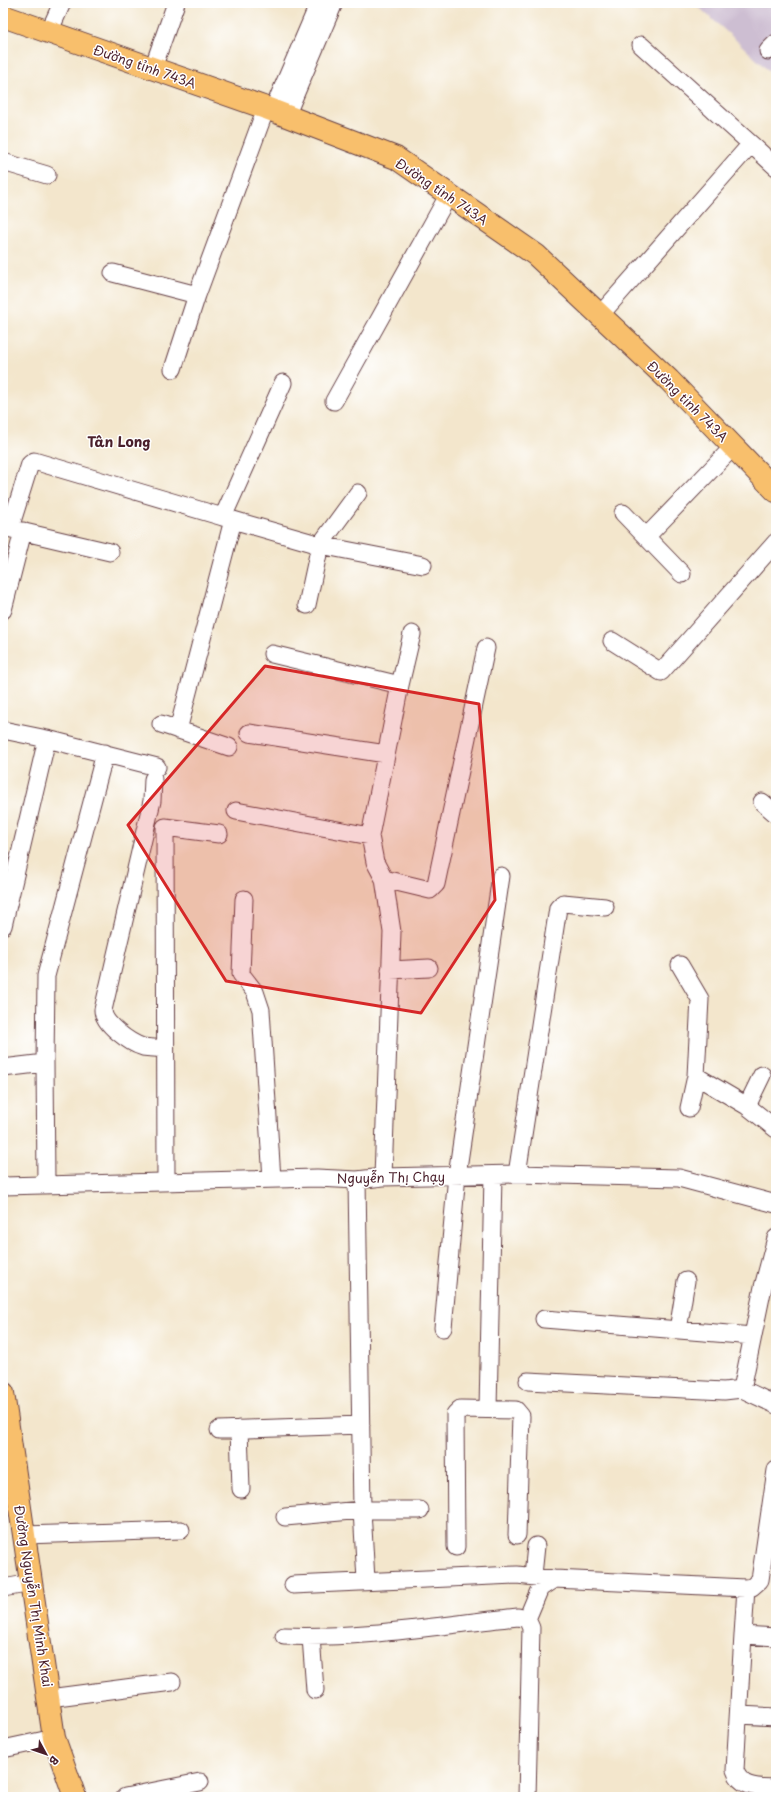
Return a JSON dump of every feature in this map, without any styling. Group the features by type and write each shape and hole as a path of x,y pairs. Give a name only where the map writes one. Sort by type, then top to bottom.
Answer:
{"main road":[{"name":"Đường tỉnh 743A","path":"3,16 275,111 396,158 536,255 669,380 776,491"},
{"name":"Đường Nguyễn Thị Minh Khai","path":"3,1393 10,1482 24,1535 54,1738 75,1797"}],"street":[{"path":"49,32 62,3"},
{"path":"153,68 176,3"},
{"path":"173,369 197,295 319,3"},
{"path":"275,111 334,3"},
{"path":"641,45 776,167"},
{"path":"600,315 751,144"},
{"path":"3,162 47,175"},
{"path":"334,401 449,194"},
{"path":"113,273 197,295"},
{"path":"178,730 228,519 283,383"},
{"path":"647,536 733,447"},
{"path":"3,610 12,529 30,464 34,461 320,545 423,565"},
{"path":"308,605 320,545 358,493"},
{"path":"624,513 682,574"},
{"path":"12,529 110,552"},
{"path":"612,641 661,672 776,542"},
{"path":"383,1177 392,932 384,879 375,862 370,836 400,685 412,634"},
{"path":"384,879 430,890 436,884 486,648"},
{"path":"272,654 400,685"},
{"path":"161,724 229,748"},
{"path":"3,730 105,753 155,773 152,800 103,1010 103,1016 107,1024 141,1046 165,1049"},
{"path":"249,733 386,754"},
{"path":"3,926 47,739"},
{"path":"46,1184 46,976 105,753"},
{"path":"762,802 776,814"},
{"path":"236,811 370,836"},
{"path":"146,823 219,834"},
{"path":"165,827 166,1182"},
{"path":"443,1328 457,1176 501,876"},
{"path":"244,899 241,974 255,992 261,1010 272,1179"},
{"path":"517,1174 558,908 563,903 604,907"},
{"path":"680,965 700,999 696,1076 689,1108"},
{"path":"390,970 429,968"},
{"path":"3,1068 45,1063"},
{"path":"747,1106 762,1075"},
{"path":"696,1076 747,1106 776,1129"},
{"name":"Nguyễn Thị Chạy","path":"3,1186 317,1178 357,1180 383,1177 517,1174 679,1178 776,1204"},
{"path":"488,1409 494,1175"},
{"path":"357,1180 362,1510 366,1580"},
{"path":"742,1389 763,1287 776,1238"},
{"path":"678,1330 686,1281"},
{"path":"544,1319 753,1336"},
{"path":"528,1381 724,1391 742,1389 776,1405"},
{"path":"456,1548 456,1414 460,1409 516,1410 521,1416 517,1535"},
{"path":"219,1430 361,1425"},
{"path":"239,1429 241,1489"},
{"path":"292,1585 366,1580 533,1575 554,1579 746,1588 752,1587 760,1580 770,1547 776,1470"},
{"path":"285,1517 362,1510 420,1510"},
{"path":"24,1535 181,1530"},
{"path":"533,1575 536,1546"},
{"path":"527,1797 531,1628 527,1619 540,1588 554,1579"},
{"path":"3,1588 32,1583"},
{"path":"746,1588 740,1715 735,1770 737,1777 749,1786 776,1788"},
{"path":"284,1636 311,1637 518,1617 527,1619"},
{"path":"743,1635 776,1637"},
{"path":"311,1637 315,1690"},
{"path":"49,1698 172,1682"},
{"path":"740,1715 776,1717"},
{"path":"3,1749 54,1738"},
{"path":"125,1797 200,1782"}],"highlighted area":[{"path":"265,666 479,704 495,900 421,1013 226,981 128,825"}],"shaded area":[{"path":"694,3 776,3 776,78 737,41"}],"district":[{"name":"Tân Long","path":"119,441"}]}
